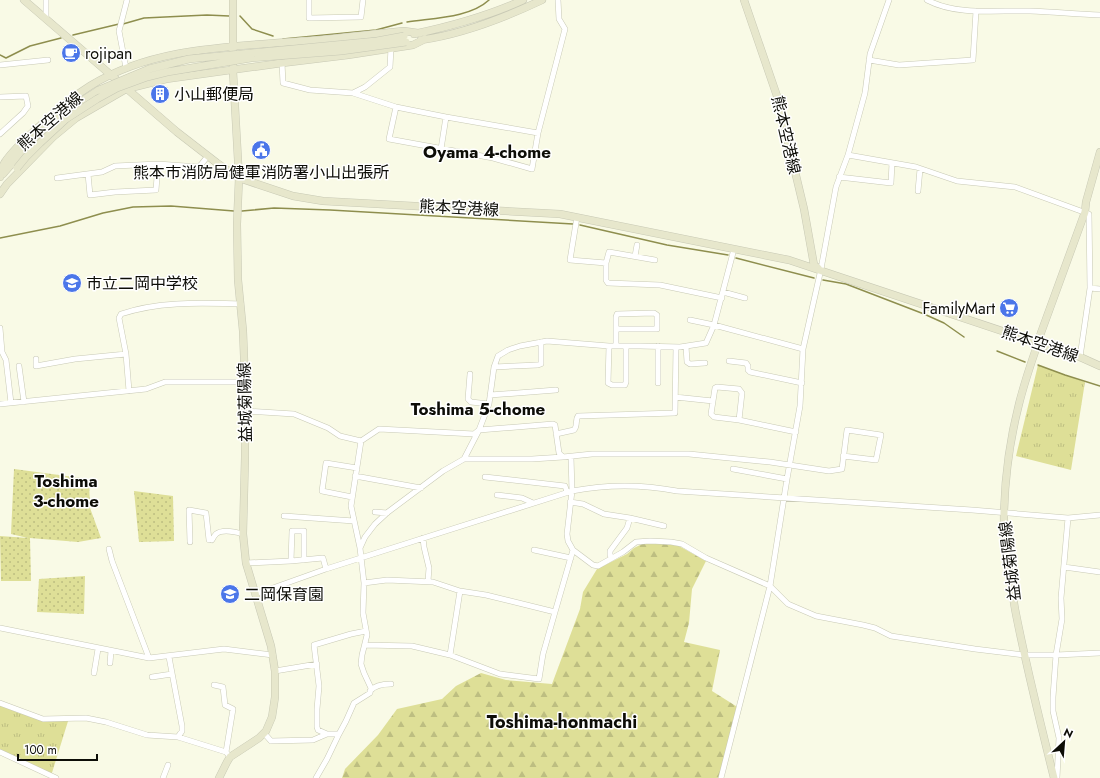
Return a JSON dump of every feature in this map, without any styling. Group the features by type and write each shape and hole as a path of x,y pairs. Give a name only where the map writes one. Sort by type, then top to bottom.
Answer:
{"main road":[{"name":"熊本空港線","path":"24,0 126,89 208,156 239,178 293,196 323,201 560,214 789,260 821,269 1038,342 1100,366"},
{"name":"益城菊陽線","path":"220,778 228,754 264,733 270,724 274,710 275,696 275,671 273,655 269,637 246,563 243,534 245,382 244,331 238,280 237,224 239,178 233,71 233,0"},
{"name":"熊本空港線","path":"405,39 418,33 470,21 504,9 523,0"},
{"name":"熊本空港線","path":"0,177 26,157 66,119 96,99 117,88 147,77 174,70 251,58 341,51 405,39 425,39 452,34 499,18 542,0"},
{"name":"熊本空港線","path":"744,0 777,96 804,210 814,265 821,269"},
{"name":"熊本空港線","path":"0,177 4,164 30,135 62,107 90,86 110,75 146,61 190,51 233,46 304,41 404,31 418,33"},
{"name":"熊本空港線","path":"0,194 8,183 53,137 76,118 126,89 166,79 233,71 413,45 425,39"},
{"name":"益城菊陽線","path":"1054,778 1031,688 1006,549 1004,513 1007,472 1019,404 1038,342 1085,212 1086,202 1100,152"},
{"name":"熊本空港線","path":"8,183 14,166"}],"street":[{"path":"46,0 46,19"},
{"path":"126,68 119,31 127,0"},
{"path":"309,0 309,18 361,17 363,0"},
{"path":"396,107 389,139 494,158 532,169 538,133 565,29 559,19 558,0"},
{"path":"721,778 770,586 796,432 802,383 803,349 821,269 839,177 848,155 865,93 870,54 889,0"},
{"path":"928,0 948,9 1100,15"},
{"path":"869,60 899,65 973,60 976,11"},
{"path":"353,94 365,87 390,67 392,48"},
{"path":"0,65 48,60"},
{"path":"282,63 283,83 310,90 353,94 396,107 538,133"},
{"path":"0,97 26,96 28,106 23,113 0,134"},
{"path":"441,149 446,117"},
{"path":"848,155 920,168 957,181 1015,187 1089,214 1090,288 1080,357"},
{"path":"57,178 102,172 115,166 158,164 199,167 208,156"},
{"path":"839,177 891,183 892,163"},
{"path":"88,174 90,195 156,190 158,164"},
{"path":"918,191 920,168"},
{"path":"577,218 570,260 606,263"},
{"path":"635,256 637,245"},
{"path":"464,459 479,430 489,404 494,367 498,356 508,350 520,346 547,341 609,346 676,347 706,343 714,325 734,249"},
{"path":"654,260 609,252 606,263 606,280 608,283 660,285 722,298"},
{"path":"1090,288 1100,289"},
{"path":"723,292 745,298"},
{"path":"129,391 126,354 119,318 122,314 180,303 241,304"},
{"path":"616,329 657,329 657,315 654,313 617,314 616,329 616,346"},
{"path":"690,320 803,349"},
{"path":"0,328 2,352 6,360 11,403"},
{"path":"494,367 540,364 541,342"},
{"path":"609,346 608,384 617,385 625,385 626,382 626,346"},
{"path":"658,346 658,383"},
{"path":"686,346 686,362 690,364 705,363"},
{"path":"556,434 574,430 576,426 575,420 578,416 675,413 676,347"},
{"path":"36,359 36,366 75,359 126,354"},
{"path":"729,361 746,363 750,372 802,383"},
{"path":"19,366 24,402"},
{"path":"470,374 468,399 471,402 489,404"},
{"path":"0,404 146,389 165,382 245,382"},
{"path":"739,420 741,391 717,387 714,390 711,414 714,417 739,420 796,432"},
{"path":"490,395 556,390"},
{"path":"675,397 713,402"},
{"path":"245,411 294,414 328,428 340,436 361,441 379,429 474,434 479,430 553,424 555,425 559,452 563,457"},
{"path":"360,548 365,537 387,513 447,468 464,459 532,459 572,457 592,454 689,454 758,461 829,471 842,469 843,456 847,430 881,435 876,460 843,456"},
{"path":"361,441 351,506 360,548 364,583 364,612 366,631 361,664 371,688 370,691"},
{"path":"572,457 569,491 570,502 567,534 568,540 573,550 596,566 600,566 636,542 650,540 671,542 689,547 706,558 770,586 788,604 816,616 875,628 891,636 975,649 1024,654 1056,655 1100,653"},
{"path":"352,497 322,491 326,463 357,468"},
{"path":"733,469 787,479"},
{"path":"356,476 421,488"},
{"path":"485,477 565,486 569,491"},
{"path":"256,594 326,569 569,491 598,486 653,486 677,491 785,497 1068,518 1100,515"},
{"path":"497,495 522,498 533,503"},
{"path":"570,502 583,504 604,514 664,526"},
{"path":"190,542 189,510 206,513 210,540 219,533 235,532 243,534"},
{"path":"375,512 387,513"},
{"path":"284,516 354,521"},
{"path":"612,558 610,553 627,528 630,518"},
{"path":"1057,778 1059,738 1053,710 1053,697 1056,655 1062,619 1061,598 1068,518"},
{"path":"291,561 292,531 304,532 304,560"},
{"path":"423,538 429,568 428,581"},
{"path":"109,549 112,561 149,658"},
{"path":"534,550 571,558"},
{"path":"365,645 412,646 450,655 483,669 500,674 539,679 545,648 573,550"},
{"path":"246,563 323,558 326,569"},
{"path":"1064,567 1100,572"},
{"path":"364,583 387,580 428,581 460,591 486,595 555,612"},
{"path":"450,655 460,591"},
{"path":"0,628 98,649 149,658 169,657 224,649 273,655"},
{"path":"327,734 318,730 317,727 319,686 314,645 366,631"},
{"path":"94,672 98,649"},
{"path":"110,663 111,651"},
{"path":"169,657 182,726 181,733 178,737"},
{"path":"275,671 317,664"},
{"path":"152,677 172,674"},
{"path":"316,778 327,759 354,703 375,687 390,684"},
{"path":"0,703 43,718 86,718 106,722 147,735 178,737 228,754 233,709 225,705 225,690 223,687 214,685"},
{"path":"264,733 271,741 313,740 327,734 339,734"},
{"path":"0,752 56,778"},
{"path":"163,778 168,766"}],"green space":[{"path":"1038,365 1085,382 1071,470 1016,456"},
{"path":"14,469 89,479 90,508 101,538 78,542 30,538 31,581 1,581 0,536 28,538 11,534"},
{"path":"134,491 173,496 174,541 139,542"},
{"path":"644,543 660,543 679,546 706,561 692,589 689,623 684,642 720,650 712,691 739,708 722,778 342,778 345,769 378,735 397,709 442,699 456,686 481,673 506,680 552,684 580,609 583,592 597,569 627,554 634,548"},
{"path":"85,576 84,614 37,612 39,579"},
{"path":"0,702 43,719 69,718 51,776 0,752"}],"waterway":[{"path":"407,22 461,14 481,6 489,0"},
{"path":"123,24 144,18 207,15 229,16"},
{"path":"240,16 252,29 273,36"},
{"path":"283,39 376,30 402,23"},
{"path":"73,35 119,24"},
{"path":"0,55 6,58 30,46 61,38"},
{"path":"0,238 60,226 103,213 133,207 171,206 234,211"},
{"path":"242,211 274,208 330,210 573,224"},
{"path":"580,225 667,245 728,255"},
{"path":"736,258 814,278"},
{"path":"823,280 846,284 924,314 944,323 964,337"},
{"path":"997,351 1025,362"},
{"path":"1038,365 1100,386"}],"place":[{"name":"rojipan","path":"71,53"},
{"name":"小山郵便局","path":"160,94"},
{"name":"熊本市消防局健軍消防署小山出張所","path":"261,150"},
{"name":"市立二岡中学校","path":"72,283"},
{"name":"FamilyMart","path":"1009,308"},
{"name":"二岡保育園","path":"230,594"}],"district":[{"name":"Oyama 4-chome","path":"487,152"},
{"name":"Toshima 5-chome","path":"478,409"},
{"name":"Toshima 3-chome","path":"66,491"},
{"name":"Toshima-honmachi","path":"562,722"}]}
